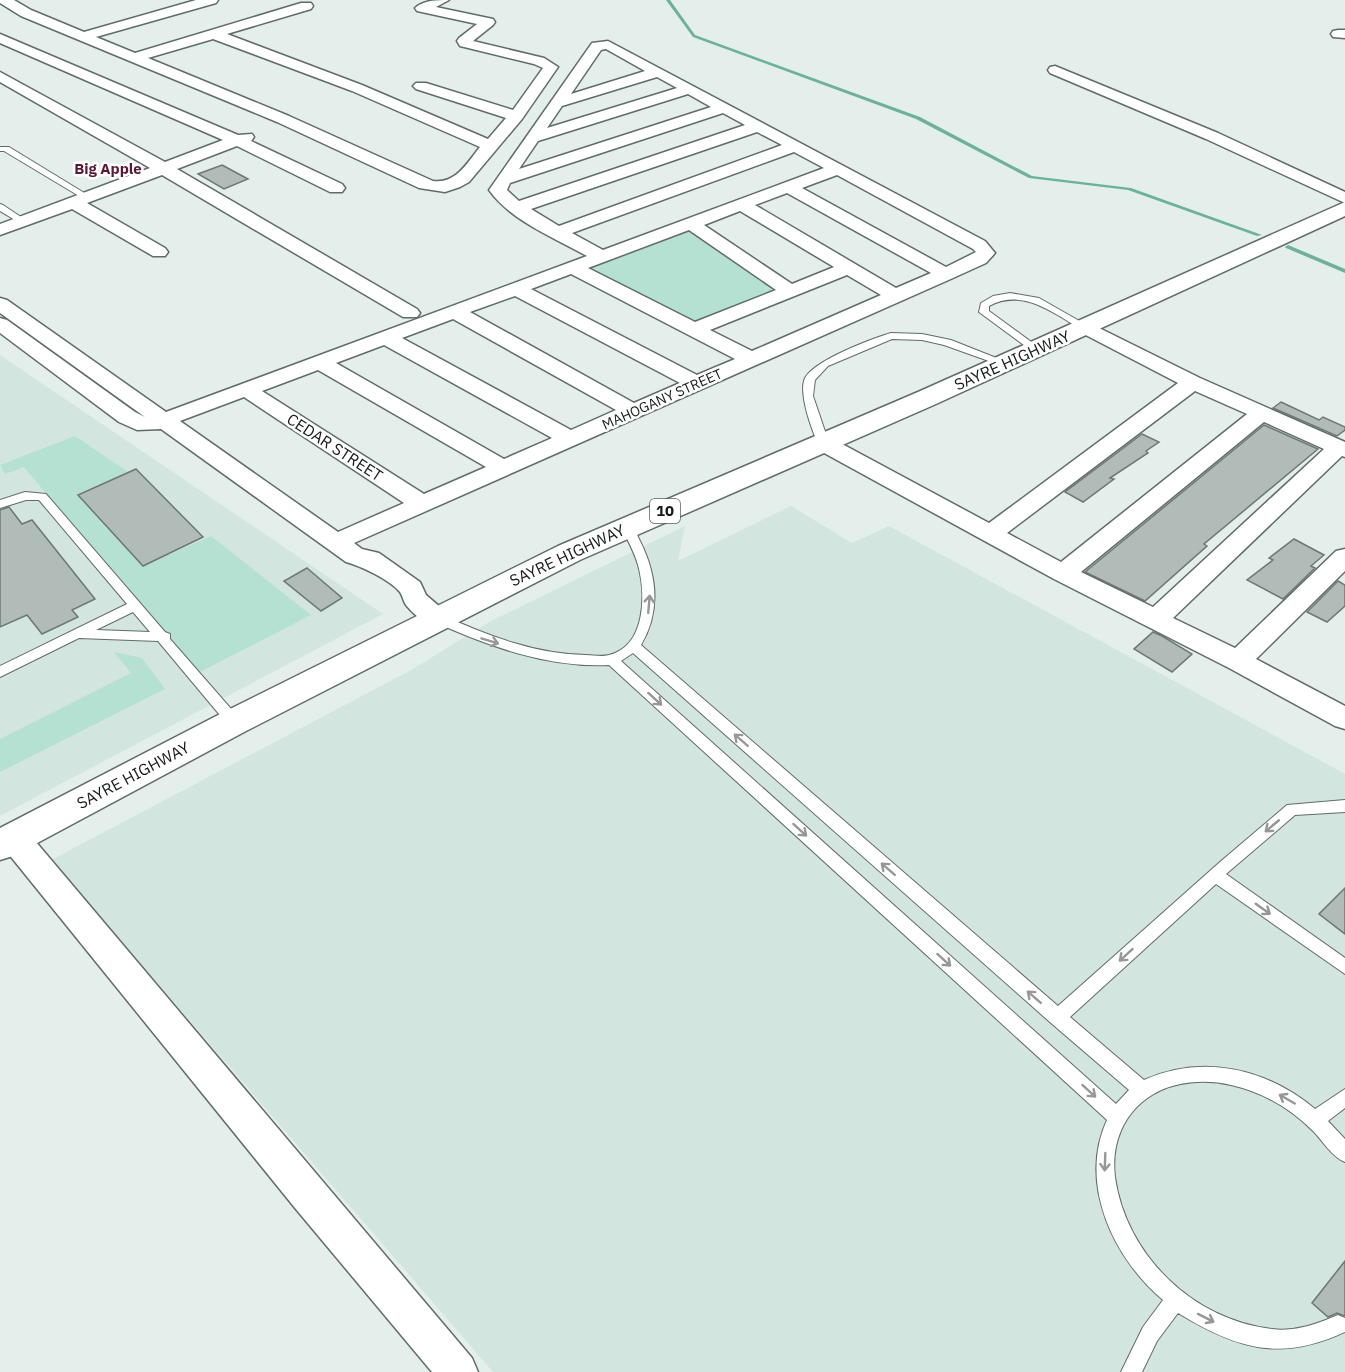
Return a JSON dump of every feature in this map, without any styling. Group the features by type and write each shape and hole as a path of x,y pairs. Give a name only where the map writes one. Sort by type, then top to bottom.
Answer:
{"highway":[{"name":"SAYRE HIGHWAY","path":"7,842 234,722 512,580 627,527 1036,349 1345,208"}],"street":[{"path":"5,5 283,119 434,187 449,187 457,183 489,148 516,116 551,67 538,61 465,43 464,41 488,22 422,8 442,0"},
{"path":"81,37 196,4 218,9 246,24"},
{"path":"134,58 306,6"},
{"path":"213,34 357,88 489,148 528,145 690,89"},
{"path":"0,38 237,140 336,188"},
{"path":"603,257 517,208 500,195 498,190 597,46 609,45 837,169"},
{"path":"1055,70 1212,136 1345,198"},
{"path":"557,103 658,72"},
{"path":"0,76 164,168 410,313"},
{"path":"421,86 516,116"},
{"path":"503,180 724,108"},
{"path":"517,208 759,126"},
{"path":"0,230 273,127"},
{"path":"558,232 796,146"},
{"path":"0,324 127,417 146,425 167,421 837,169"},
{"name":"MAHOGANY STREET","path":"345,549 422,504 946,274 979,259 986,253 979,245 837,169"},
{"path":"788,188 946,274"},
{"path":"80,199 159,252"},
{"path":"742,205 896,296"},
{"path":"692,224 790,291"},
{"path":"573,268 751,359"},
{"path":"693,330 849,268"},
{"path":"516,289 696,383"},
{"path":"0,304 345,549 358,567 398,597 415,599 437,618"},
{"path":"455,312 633,411"},
{"path":"1085,327 1193,382 1342,449 1155,620"},
{"path":"387,338 570,439"},
{"path":"321,363 503,468"},
{"path":"992,532 1193,382"},
{"name":"CEDAR STREET","path":"247,390 422,504"},
{"path":"1063,573 1262,413"},
{"path":"823,442 992,532 1063,573 1342,712"},
{"path":"1238,661 1345,557"},
{"path":"7,842 458,1372"}],"lane":[{"path":"0,148 6,149 80,199"},
{"path":"0,207 23,221"},
{"path":"1036,349 984,312 984,305 998,297 1017,294 1034,300 1085,327"},
{"path":"823,442 808,396 810,379 824,364 891,336 922,337 947,342 1004,363"},
{"path":"0,504 25,496 42,497 165,637 234,722"},
{"path":"437,618 475,636 542,655 584,660 612,660 634,646 643,630 649,611 650,589 644,563 627,527"},
{"path":"0,672 136,605"},
{"path":"80,634 165,637"},
{"path":"634,646 1142,1090"},
{"path":"612,660 1117,1116"},
{"path":"1057,1018 1292,809 1345,807"},
{"path":"1216,875 1345,967"},
{"path":"1338,1325 1318,1335 1296,1339 1256,1337 1222,1326 1176,1299 1135,1255 1120,1231 1110,1206 1105,1181 1105,1158 1108,1136 1117,1116 1142,1090 1175,1076 1214,1074 1234,1078 1276,1093 1315,1120 1345,1152"},
{"path":"1315,1120 1345,1097"},
{"path":"1131,1372 1150,1334 1176,1299"}],"shaded area":[{"path":"0,355 383,614 0,816"},
{"path":"791,506 852,543 889,526 1345,774 1345,1372 493,1372 51,860 413,669 489,622 685,526 678,561"}],"green space":[{"path":"691,229 777,290 694,323 585,269"},
{"path":"75,436 128,472 78,495 143,566 211,536 311,615 196,674 24,467 5,474 0,465"},
{"path":"114,652 142,658 165,689 0,772 0,739 131,673"}],"building":[{"path":"222,165 248,179 224,189 198,174"},
{"path":"1281,402 1319,420 1323,417 1345,427 1345,430 1337,436 1273,408"},
{"path":"1264,425 1318,449 1204,544 1207,546 1145,601 1085,572"},
{"path":"1142,434 1159,442 1146,451 1148,453 1110,478 1114,479 1083,502 1065,492"},
{"path":"136,469 203,537 143,566 78,495"},
{"path":"9,507 22,524 32,520 95,599 72,610 78,617 42,634 27,615 0,627 0,510"},
{"path":"1294,539 1324,555 1311,566 1315,568 1283,599 1247,580 1273,560 1269,558"},
{"path":"307,568 342,598 321,611 284,581"},
{"path":"1338,581 1345,585 1345,606 1327,622 1307,612"},
{"path":"1153,632 1192,654 1172,672 1134,649"},
{"path":"1345,888 1345,934 1319,914"},
{"path":"1345,1261 1345,1316 1337,1313 1328,1317 1312,1303"}],"waterway":[{"path":"668,0 694,36 918,118 1031,177 1129,189 1259,235"},
{"path":"1288,247 1345,271"}],"district":[{"name":"Big Apple","path":"108,169"}]}
